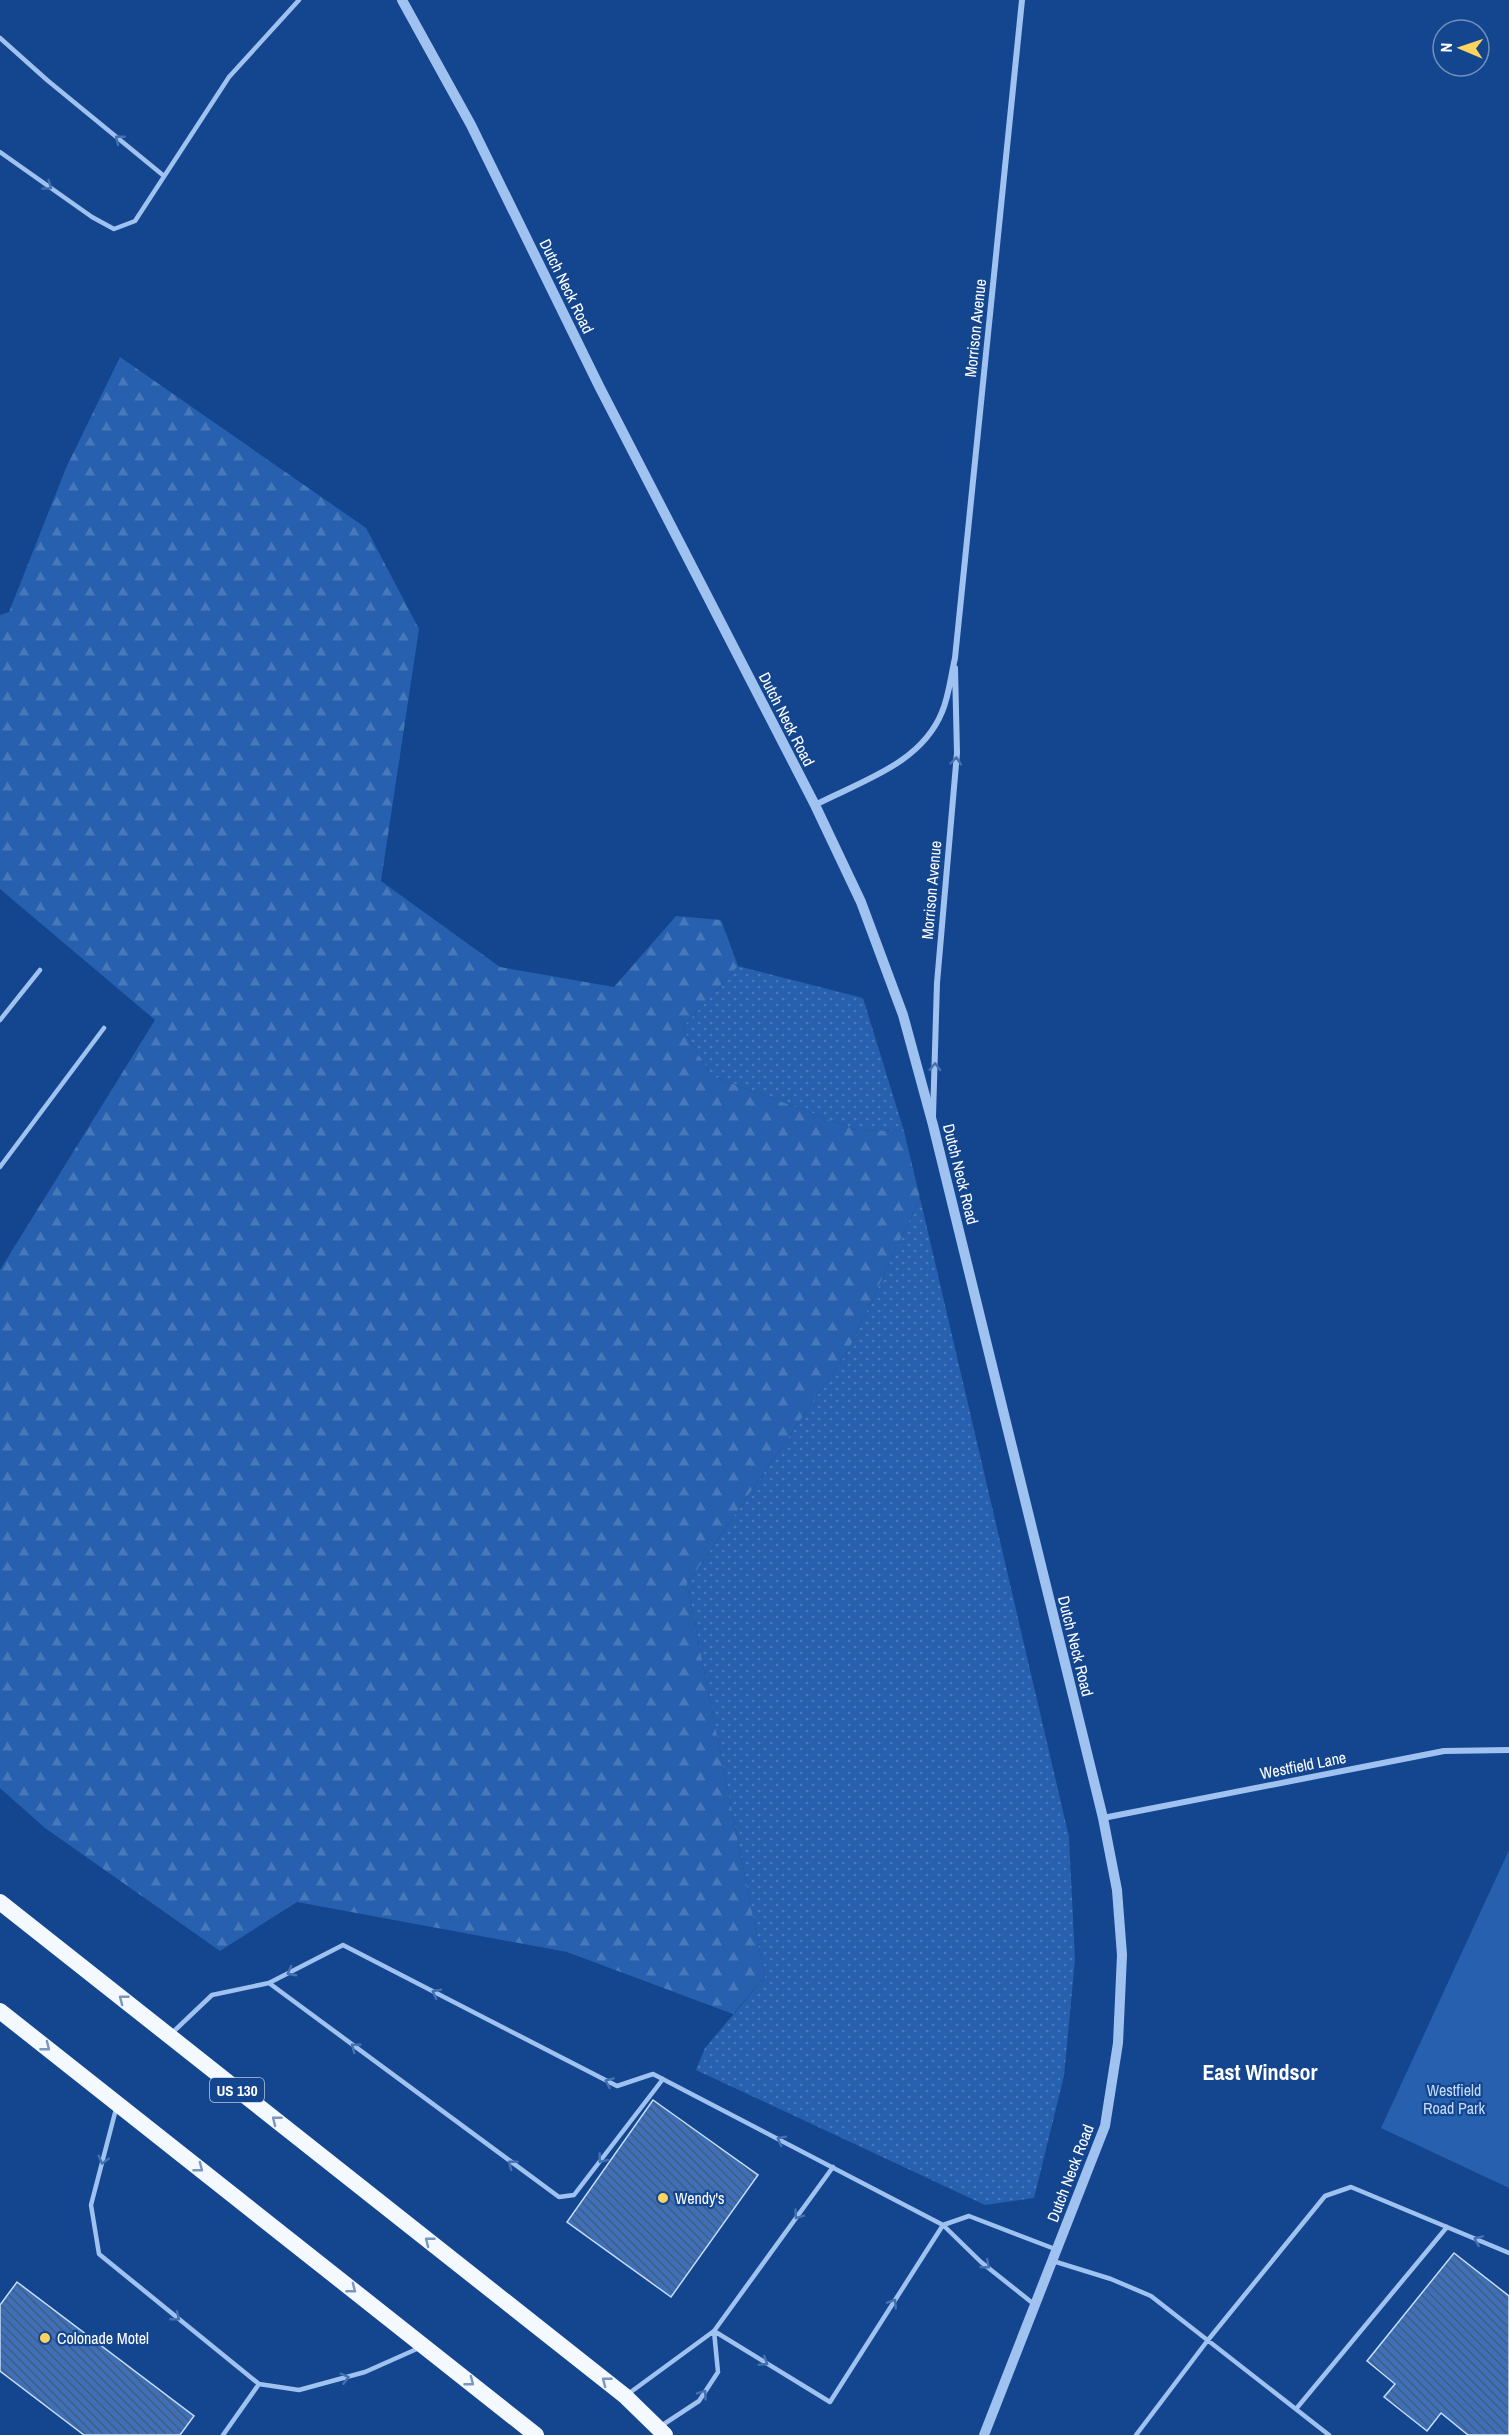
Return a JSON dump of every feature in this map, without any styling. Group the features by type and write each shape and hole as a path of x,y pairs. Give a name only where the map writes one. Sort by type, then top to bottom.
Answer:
{"highway":[{"name":"US 130","path":"0,1902 625,2396 661,2432"},
{"path":"0,2011 536,2435"}],"street":[{"name":"Dutch Neck Road","path":"402,0 471,125 594,376 814,805 861,902 900,1005 933,1125 1103,1818 1117,1890 1122,1955 1118,2043 1105,2126 984,2435"},
{"name":"Morrison Avenue","path":"933,1125 937,983 957,753 955,658 1022,0"},
{"name":"Morrison Avenue","path":"814,805 900,763 924,741 942,712 955,658"},
{"name":"Westfield Lane","path":"1103,1818 1444,1751 1509,1750"}],"lane":[{"path":"0,152 92,217 114,229 135,221 229,77 299,0"},
{"path":"0,38 47,80 164,176"},
{"path":"0,1020 40,970"},
{"path":"0,1167 104,1028"},
{"path":"169,2036 212,1995 269,1983 343,1945 617,2086 653,2074 832,2167 943,2225 981,2262 1036,2306"},
{"path":"269,1983 559,2197 574,2195 663,2079"},
{"path":"118,2104 91,2205 99,2254 259,2384 299,2390 366,2372 424,2346"},
{"path":"625,2396 714,2331 832,2167"},
{"path":"1136,2435 1208,2340 1325,2196 1352,2187 1509,2253"},
{"path":"714,2331 830,2402 943,2225 969,2216 1057,2250"},
{"path":"1296,2409 1447,2227"},
{"path":"1053,2261 1111,2279 1151,2296 1329,2435"},
{"path":"661,2432 699,2401 718,2372 714,2331"},
{"path":"223,2435 259,2384"}],"green space":[{"path":"120,357 366,528 419,629 381,881 500,967 614,987 676,916 721,920 738,966 682,1028 712,1076 857,1130 904,1131 920,1198 848,1351 687,1584 765,1977 733,2014 567,1952 297,1902 220,1951 45,1828 0,1788 0,1270 155,1020 0,889 0,615 9,612 66,468"},
{"path":"738,966 863,998 904,1131 857,1130 712,1076 682,1028"},
{"path":"920,1198 1069,1837 1075,1960 1064,2076 1034,2198 985,2205 696,2070 705,2048 765,1977 687,1584 848,1351"},
{"name":"Westfield Road Park","path":"1509,1850 1509,2188 1381,2128"}],"building":[{"name":"Wendy's","path":"653,2100 758,2175 671,2297 567,2222"},
{"path":"1454,2253 1509,2296 1509,2435 1468,2435 1441,2413 1427,2431 1384,2397 1395,2384 1367,2361"},
{"name":"Colonade Motel","path":"17,2282 194,2416 180,2435 84,2435 0,2371 0,2305"}],"place":[{"name":"Wendy's","path":"663,2198"},
{"name":"Colonade Motel","path":"45,2338"}],"district":[{"name":"East Windsor","path":"1260,2072"}]}
